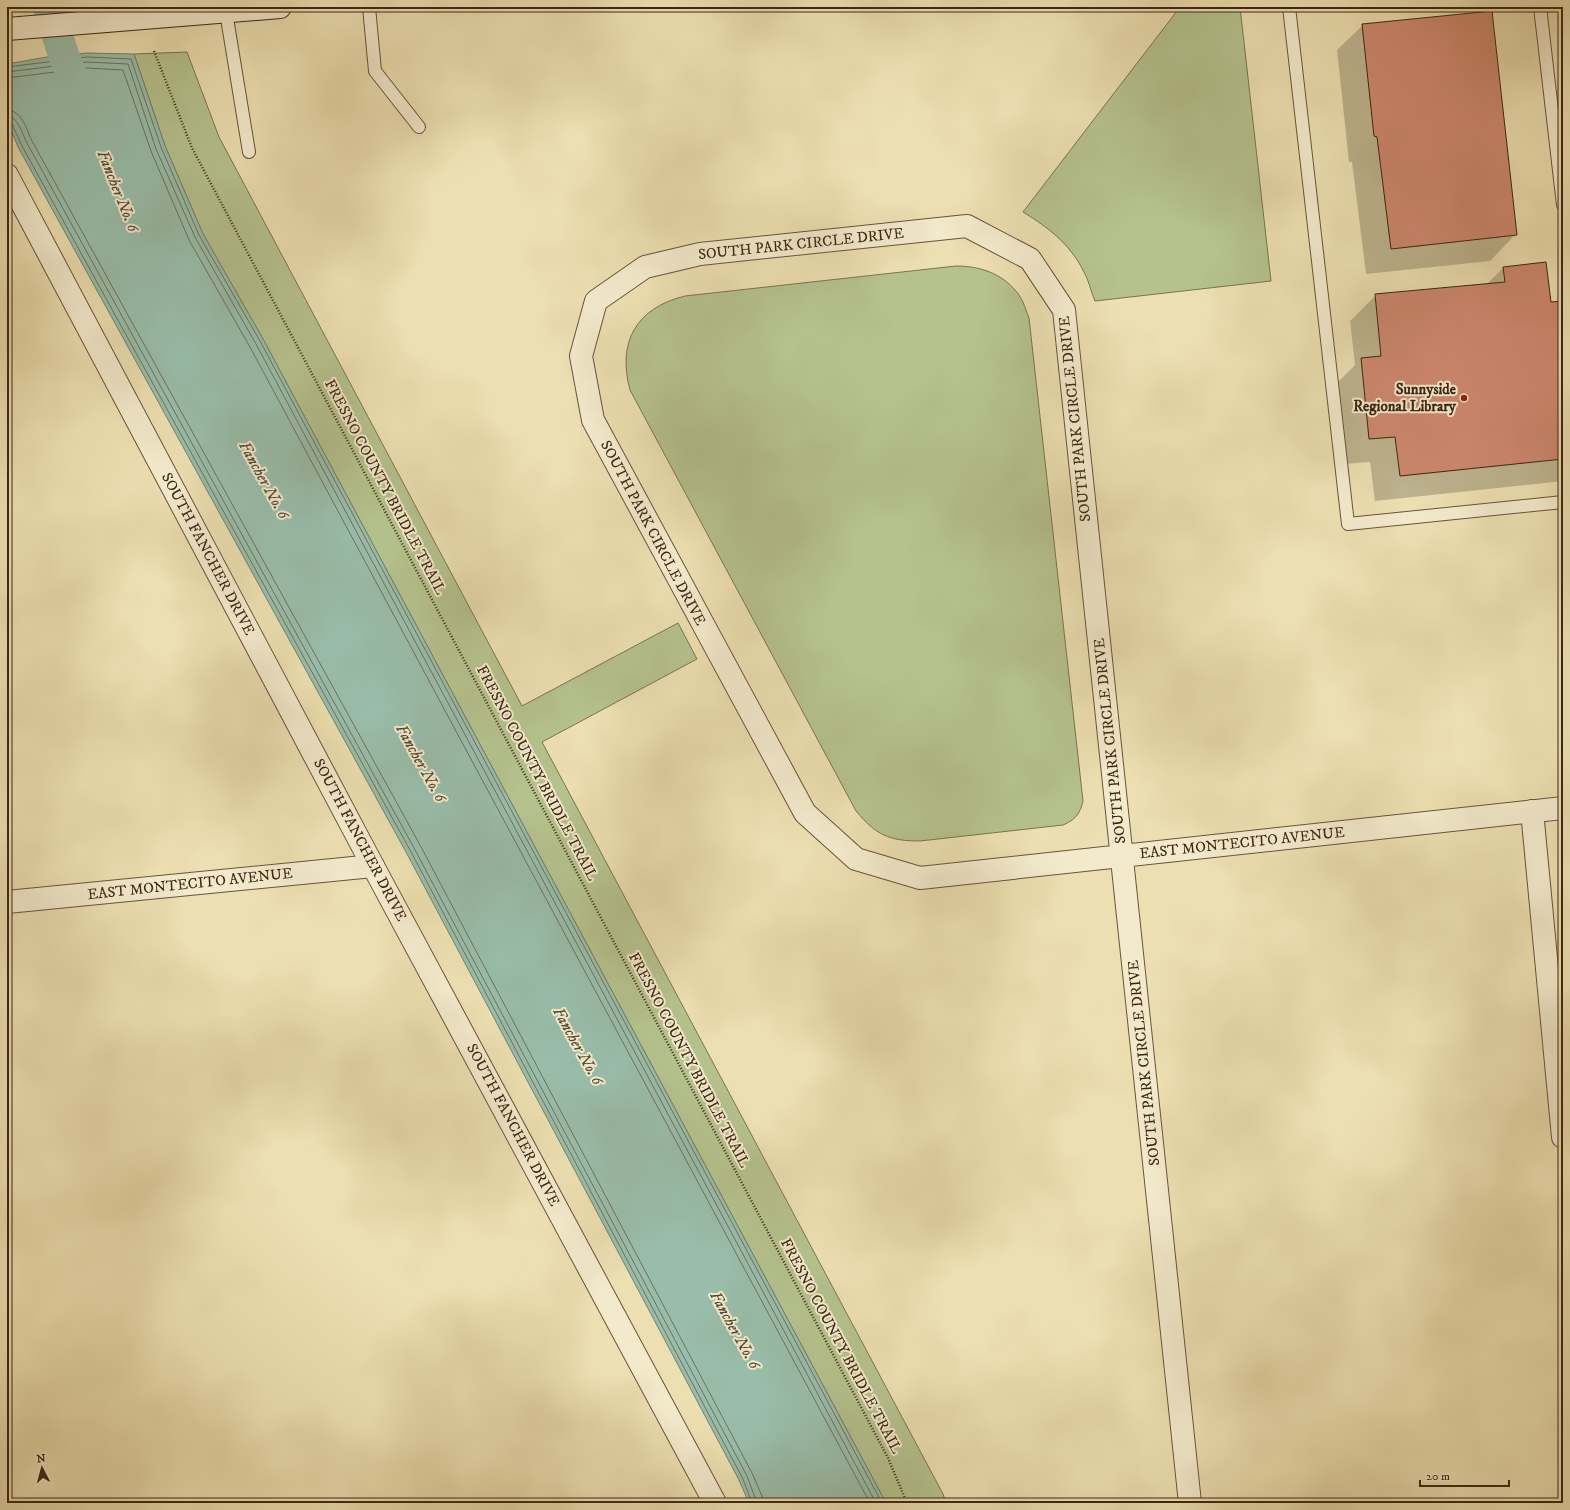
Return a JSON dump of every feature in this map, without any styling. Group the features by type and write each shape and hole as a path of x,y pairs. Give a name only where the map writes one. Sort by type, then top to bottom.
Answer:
{"street":[{"path":"16,28 280,7"},
{"name":"SOUTH FANCHER DRIVE","path":"7,175 373,866 715,1503"},
{"name":"SOUTH PARK CIRCLE DRIVE","path":"920,878 856,859 805,813 593,420 581,356 596,301 645,267 700,254 967,226 1030,259 1064,310 1190,1503"},
{"name":"EAST MONTECITO AVENUE","path":"920,878 1563,808"},
{"path":"1532,811 1563,1137"},
{"name":"EAST MONTECITO AVENUE","path":"7,902 373,866"}],"lane":[{"path":"369,7 375,71 420,127"},
{"path":"1289,7 1348,524 1563,502"},
{"path":"1540,7 1563,205"},
{"path":"226,12 249,152"}],"path":[{"name":"FRESNO COUNTY BRIDLE TRAIL","path":"154,51 192,148 888,1458 907,1503"}],"shaded area":[{"path":"1180,7 1240,7 1271,281 1095,301 1086,275 1072,253 1042,224 1023,212"},
{"path":"187,52 219,137 522,706 678,623 697,659 542,742 943,1494 946,1503 886,1503 263,339 203,234 165,146 134,54"},
{"path":"965,266 983,270 999,277 1013,288 1021,298 1029,318 1083,801 1076,816 1071,821 1063,825 909,841 891,838 884,835 870,826 856,811 630,390 626,357 629,342 634,330 643,318 654,309 685,296"}],"water":[{"path":"87,53 134,54 165,146 203,234 263,339 886,1503 749,1503 739,1480 406,852 18,147 7,121 7,64 47,57"}],"building":[{"path":"1492,11 1517,235 1391,249 1377,137 1374,136 1362,24"},
{"name":"Sunnyside Regional Library","path":"1546,262 1551,302 1563,301 1563,459 1400,476 1395,437 1369,439 1361,358 1381,356 1375,294 1505,282 1503,267"}],"waterway":[{"name":"Fancher No. 6","path":"48,7 79,95"}],"place":[{"name":"Sunnyside Regional Library","path":"1464,398"}]}
